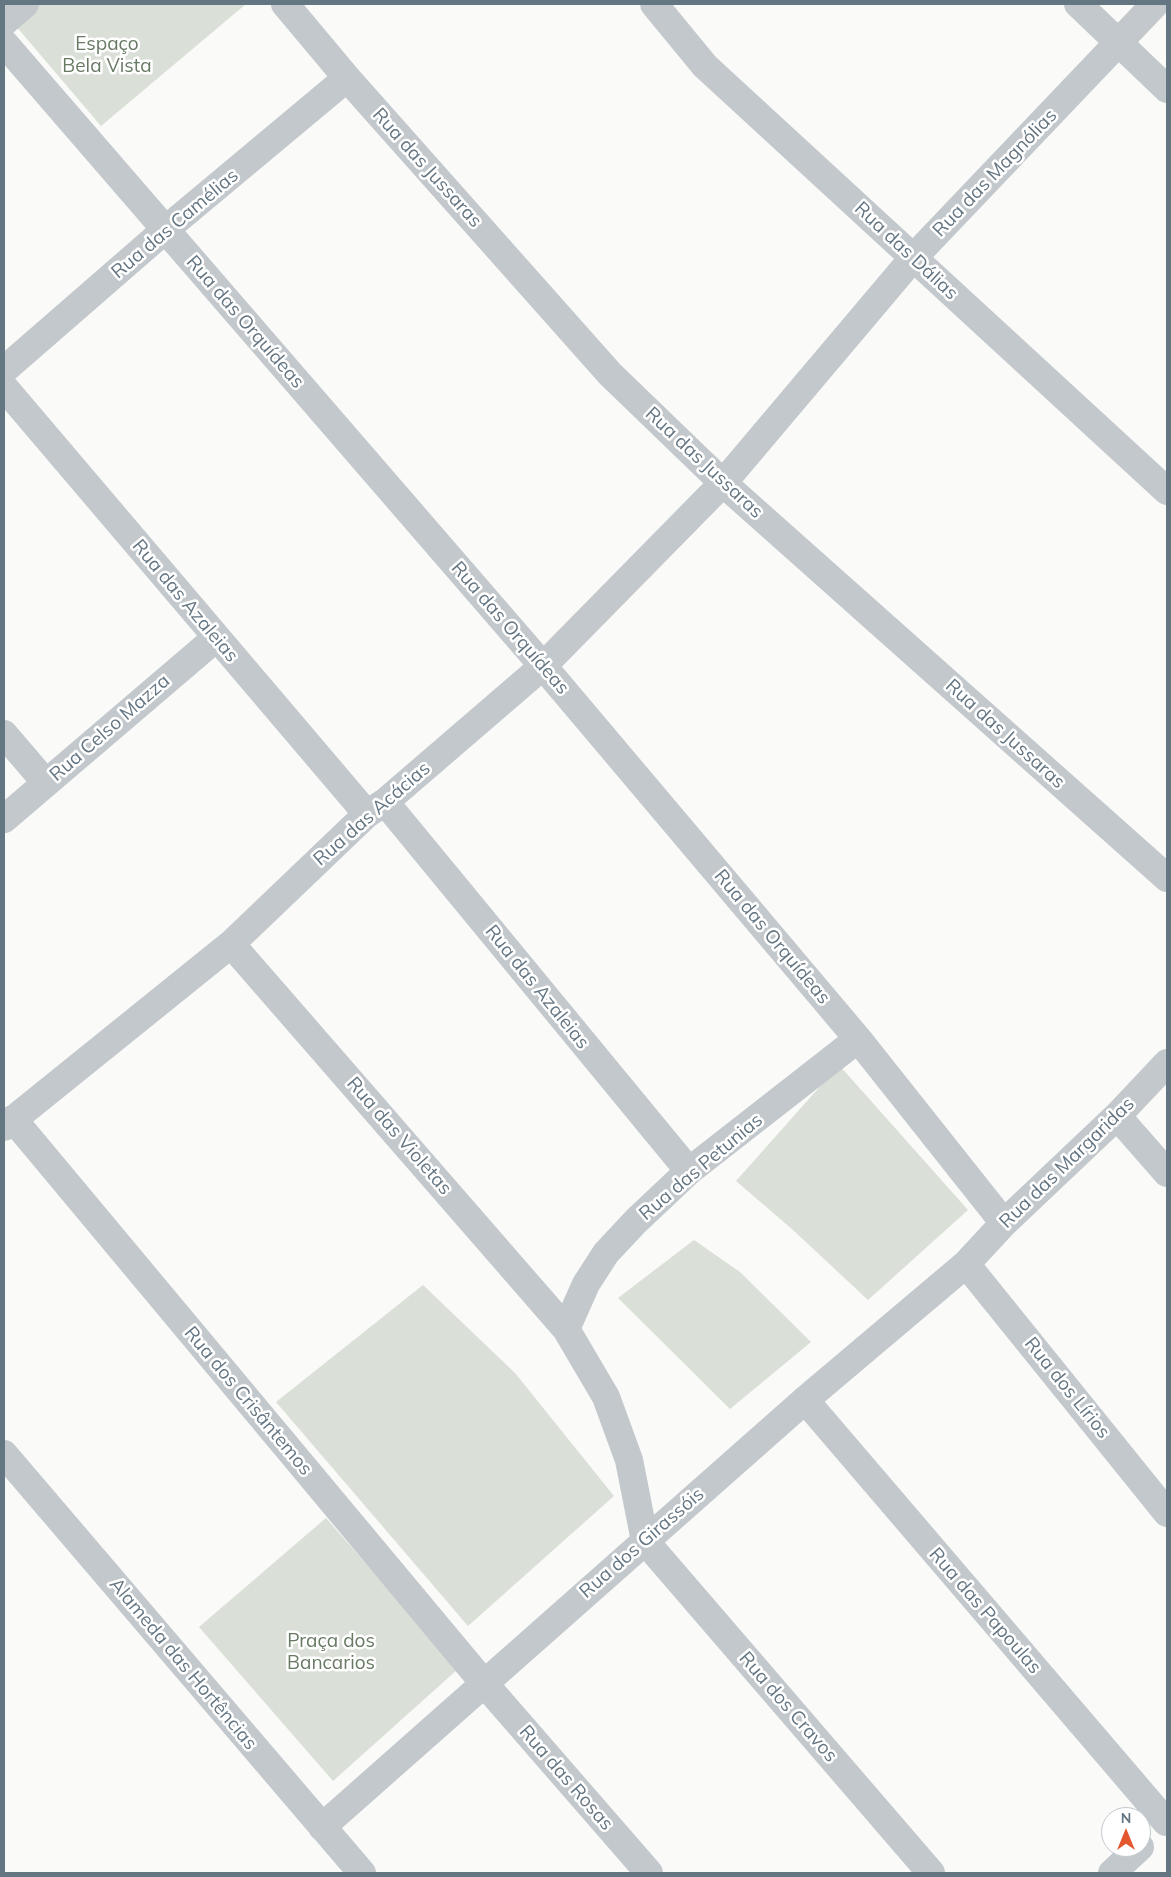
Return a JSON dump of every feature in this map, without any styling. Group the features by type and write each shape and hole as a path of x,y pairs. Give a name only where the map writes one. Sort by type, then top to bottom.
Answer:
{"street":[{"path":"4,22 25,4"},
{"name":"Rua das Jussaras","path":"285,4 347,78 610,374 723,483 1167,878"},
{"name":"Rua das Dálias","path":"654,4 706,66 1167,491"},
{"path":"1078,4 1167,89"},
{"name":"Rua das Magnólias","path":"723,483 913,258 1155,4"},
{"name":"Rua das Orquídeas","path":"4,43 543,666 858,1039 1004,1223"},
{"name":"Rua das Camélias","path":"4,370 165,230 347,78"},
{"name":"Rua das Azaleias","path":"4,387 216,638 376,808 689,1171"},
{"name":"Rua das Acácias","path":"8,1123 231,944 376,808 543,666 723,483"},
{"name":"Rua Celso Mazza","path":"4,819 216,638"},
{"path":"4,734 46,783"},
{"name":"Rua das Violetas","path":"231,944 566,1329"},
{"name":"Rua das Petunias","path":"566,1329 586,1284 606,1253 636,1221 689,1171 858,1039"},
{"name":"Rua das Margaridas","path":"966,1264 1004,1223 1117,1116 1167,1063"},
{"path":"1117,1116 1167,1173"},
{"name":"Rua dos Crisântemos","path":"8,1123 483,1682"},
{"name":"Rua dos Girassóis","path":"322,1827 483,1682 805,1400 966,1264"},
{"name":"Rua dos Lírios","path":"966,1264 1167,1513"},
{"path":"566,1329 606,1397 629,1460 645,1541"},
{"name":"Rua das Papoulas","path":"805,1400 1167,1822"},
{"name":"Alameda das Hortências","path":"4,1454 362,1873"},
{"name":"Rua dos Cravos","path":"645,1541 931,1873"},
{"name":"Rua das Rosas","path":"483,1682 649,1873"},
{"path":"1151,1836 1167,1822"},
{"path":"1112,1873 1129,1857"}],"green space":[{"name":"Espaço Bela Vista","path":"40,4 246,4 101,126 15,25"},
{"path":"839,1065 968,1210 868,1300 793,1230 736,1181"},
{"path":"694,1240 740,1272 811,1342 730,1409 618,1298"},
{"path":"423,1285 515,1373 614,1496 468,1626 276,1402"},
{"name":"Praça dos Bancarios","path":"326,1518 458,1669 333,1781 199,1627"}]}
